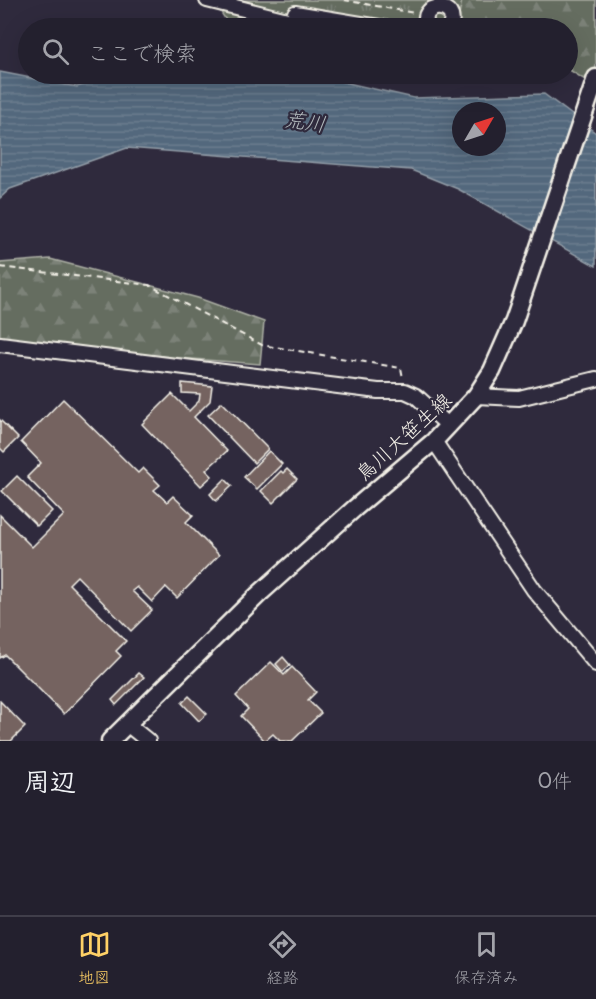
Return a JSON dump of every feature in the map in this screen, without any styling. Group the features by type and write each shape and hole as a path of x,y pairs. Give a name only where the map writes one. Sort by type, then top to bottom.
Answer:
{"street":[{"path":"207,0 278,18"},
{"path":"429,18 434,8 443,8 450,13 452,18"},
{"path":"284,18 292,13 323,18"},
{"name":"鳥川大笹生線","path":"110,741 258,595 434,441 476,396 492,371 514,321 596,78"},
{"path":"0,344 367,390 405,391 416,396 449,426"},
{"path":"476,396 519,398 596,379"},
{"path":"434,441 534,590 596,664"},
{"path":"127,724 148,741"}],"path":[{"path":"345,0 412,18"},
{"path":"0,267 149,285 262,345 401,368 405,391"}],"green space":[{"path":"213,0 594,0 577,18 225,18"},
{"path":"462,0 596,0 596,87 578,75 578,18 459,18"},
{"path":"50,259 198,298 264,322 260,364 96,352 0,336 0,263"}],"water":[{"name":"荒川","path":"0,72 18,76 18,84 62,84 77,87 86,84 352,84 414,98 544,94 596,133 596,266 458,189 411,170 127,148 10,189 0,198"}],"building":[{"path":"182,383 212,386 210,401 194,417 227,451 206,470 212,476 201,486 142,424 172,394 189,411 199,401 200,394 182,393"},
{"path":"63,399 138,473 143,468 160,485 154,490 167,502 173,496 193,515 186,522 219,555 177,598 166,587 152,602 137,587 132,591 152,610 131,631 77,576 69,584 126,641 116,651 121,656 64,714 5,655 0,658 0,515 32,547 64,515 27,477 41,463 21,442"},
{"path":"222,402 268,449 254,463 208,415"},
{"path":"0,420 18,438 4,452 0,448"},
{"path":"269,451 282,464 257,489 244,477"},
{"path":"287,469 297,479 273,503 261,491 281,471 283,473"},
{"path":"17,476 52,511 37,526 2,491"},
{"path":"225,479 232,486 216,501 210,494"},
{"path":"283,657 290,665 283,672 276,664"},
{"path":"271,662 284,675 292,667 316,692 308,700 321,713 292,741 280,741 273,734 265,741 241,716 248,709 236,696"},
{"path":"139,673 144,677 116,705 112,700"},
{"path":"189,696 207,714 199,721 182,703"},
{"path":"0,701 25,727 11,741 0,741"}]}
